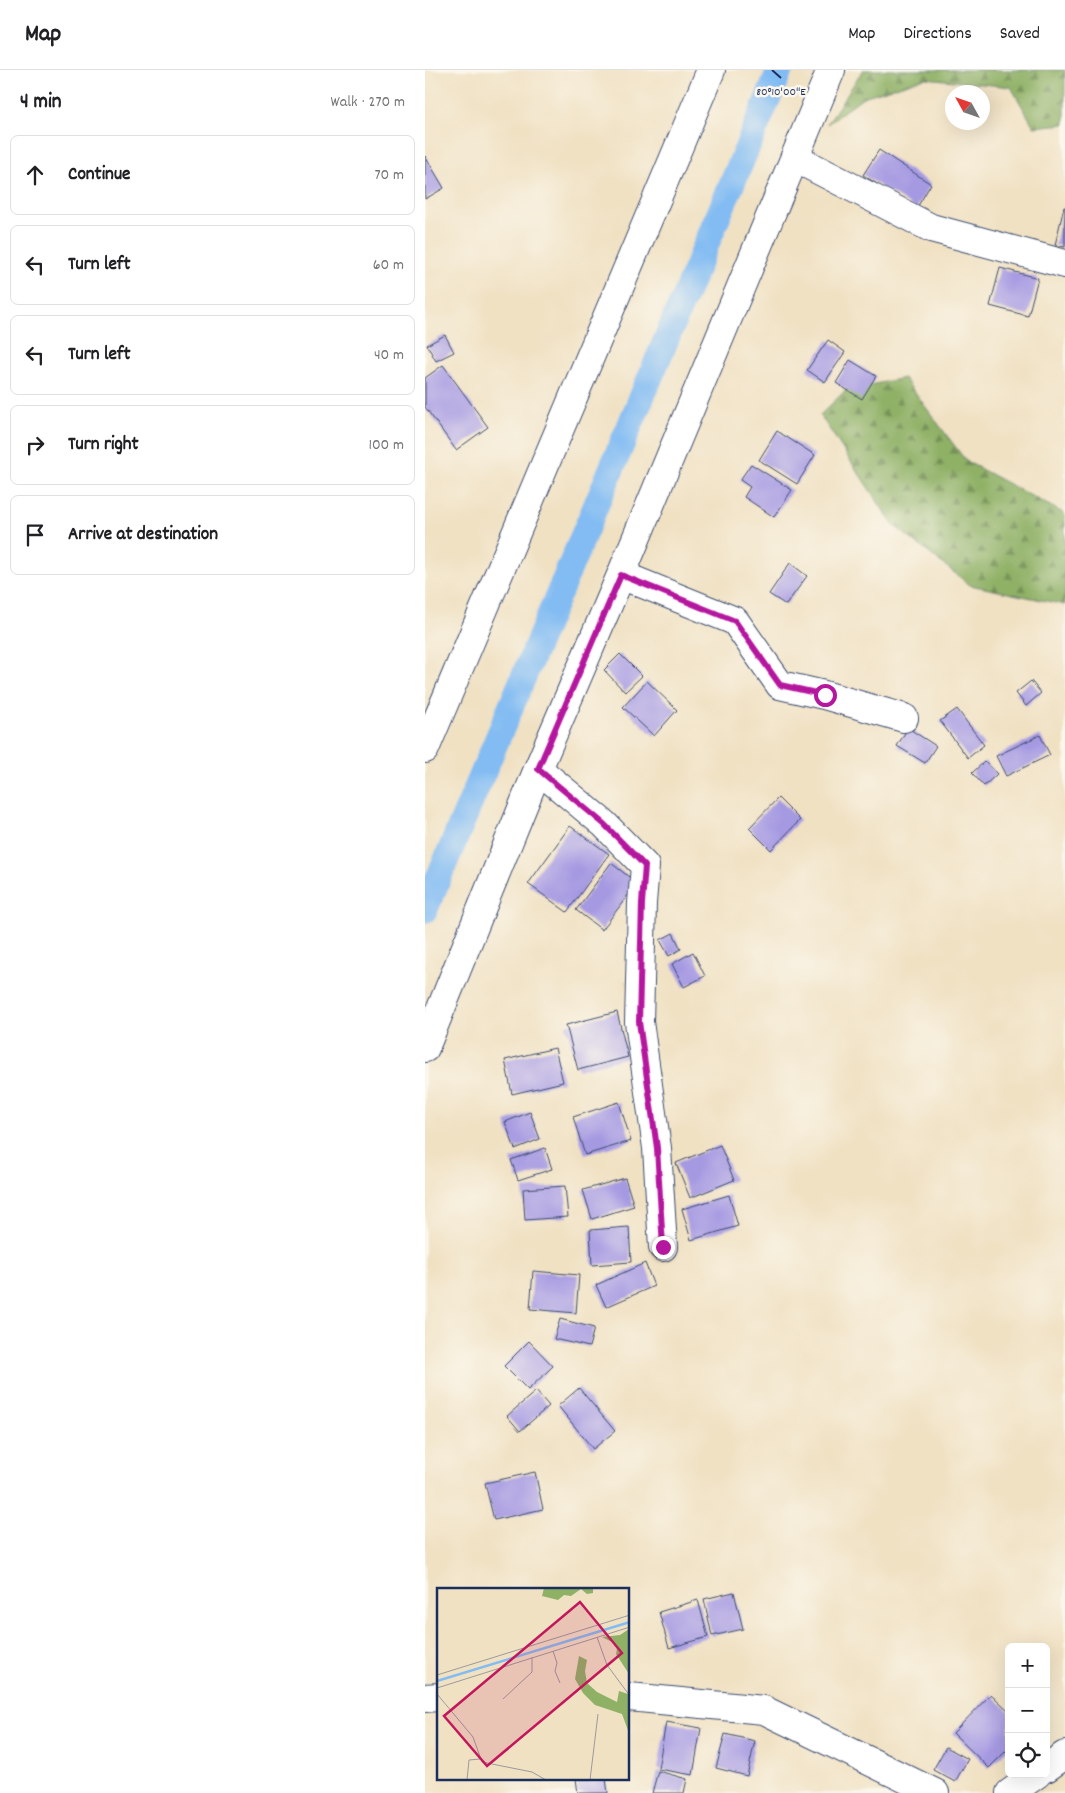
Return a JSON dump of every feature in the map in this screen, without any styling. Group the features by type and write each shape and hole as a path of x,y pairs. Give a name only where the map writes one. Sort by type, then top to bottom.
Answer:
{"street":[{"path":"425,749 711,70"},
{"path":"425,1048 538,769 621,575 831,70"},
{"path":"795,158 931,228 1065,264"},
{"path":"621,575 735,621 780,685 825,695 904,718"},
{"path":"538,769 604,824 645,866 642,903 639,1022 657,1148 663,1247"},
{"path":"630,1697 764,1710 935,1793"},
{"path":"1050,1765 1065,1755"},
{"path":"1010,1793 1031,1778"}],"green space":[{"path":"863,70 1065,70 1065,124 1034,127 1011,87 925,78 863,97 827,124"},
{"path":"904,378 966,461 1065,514 1065,605 970,585 893,525 820,415 846,390"}],"building":[{"path":"879,150 931,184 916,209 863,175"},
{"path":"425,156 444,188 425,199"},
{"path":"1065,207 1065,247 1055,245"},
{"path":"1000,268 1038,278 1028,316 990,306"},
{"path":"445,335 454,352 436,361 427,345"},
{"path":"828,340 845,352 825,382 807,370"},
{"path":"850,360 876,376 862,399 836,383"},
{"path":"443,365 488,427 456,450 425,407 425,378"},
{"path":"777,431 815,455 797,484 759,460"},
{"path":"751,464 792,490 774,517 744,497 750,487 740,480"},
{"path":"790,563 807,576 786,605 769,594"},
{"path":"620,654 642,676 625,692 604,670"},
{"path":"647,681 677,710 654,736 623,707"},
{"path":"1031,681 1041,693 1026,706 1016,693"},
{"path":"957,709 984,745 968,758 940,721"},
{"path":"908,728 936,746 925,763 897,746"},
{"path":"1040,735 1050,755 1006,776 996,756"},
{"path":"985,761 997,774 984,786 972,773"},
{"path":"778,798 800,820 771,850 749,828"},
{"path":"570,826 609,854 567,912 528,884"},
{"path":"611,863 637,883 602,930 576,910"},
{"path":"673,933 681,949 669,956 660,940"},
{"path":"693,952 705,976 684,987 672,964"},
{"path":"617,1012 628,1057 578,1070 566,1025"},
{"path":"555,1048 563,1082 512,1094 505,1060"},
{"path":"619,1102 631,1141 585,1155 573,1117"},
{"path":"530,1112 540,1139 515,1149 505,1122"},
{"path":"720,1145 734,1180 690,1198 676,1163"},
{"path":"545,1148 552,1169 518,1180 511,1160"},
{"path":"625,1178 634,1206 592,1219 583,1190"},
{"path":"565,1186 568,1217 525,1220 523,1189"},
{"path":"729,1195 738,1226 691,1240 682,1209"},
{"path":"629,1227 631,1262 592,1265 590,1230"},
{"path":"645,1263 654,1286 606,1307 596,1285"},
{"path":"533,1271 579,1275 576,1313 530,1309"},
{"path":"560,1319 594,1328 589,1347 554,1339"},
{"path":"529,1341 553,1366 528,1390 504,1366"},
{"path":"579,1388 615,1431 593,1449 558,1406"},
{"path":"536,1391 549,1406 520,1431 507,1416"},
{"path":"535,1472 543,1509 494,1520 485,1483"},
{"path":"734,1592 743,1629 712,1636 704,1599"},
{"path":"698,1600 708,1637 669,1648 659,1612"},
{"path":"991,1694 1005,1707 1005,1752 989,1768 953,1733"},
{"path":"666,1722 701,1728 693,1775 658,1769"},
{"path":"725,1734 755,1741 747,1776 716,1768"},
{"path":"946,1747 968,1759 955,1782 933,1770"},
{"path":"658,1771 687,1779 684,1793 652,1793"},
{"path":"576,1780 606,1780 608,1793 578,1793"}],"waterway":[{"path":"425,910 780,70"}],"route":[{"path":"663,1247 657,1148 639,1022 642,903 645,866 604,824 538,769 621,575 735,621 780,685 825,695"}]}
